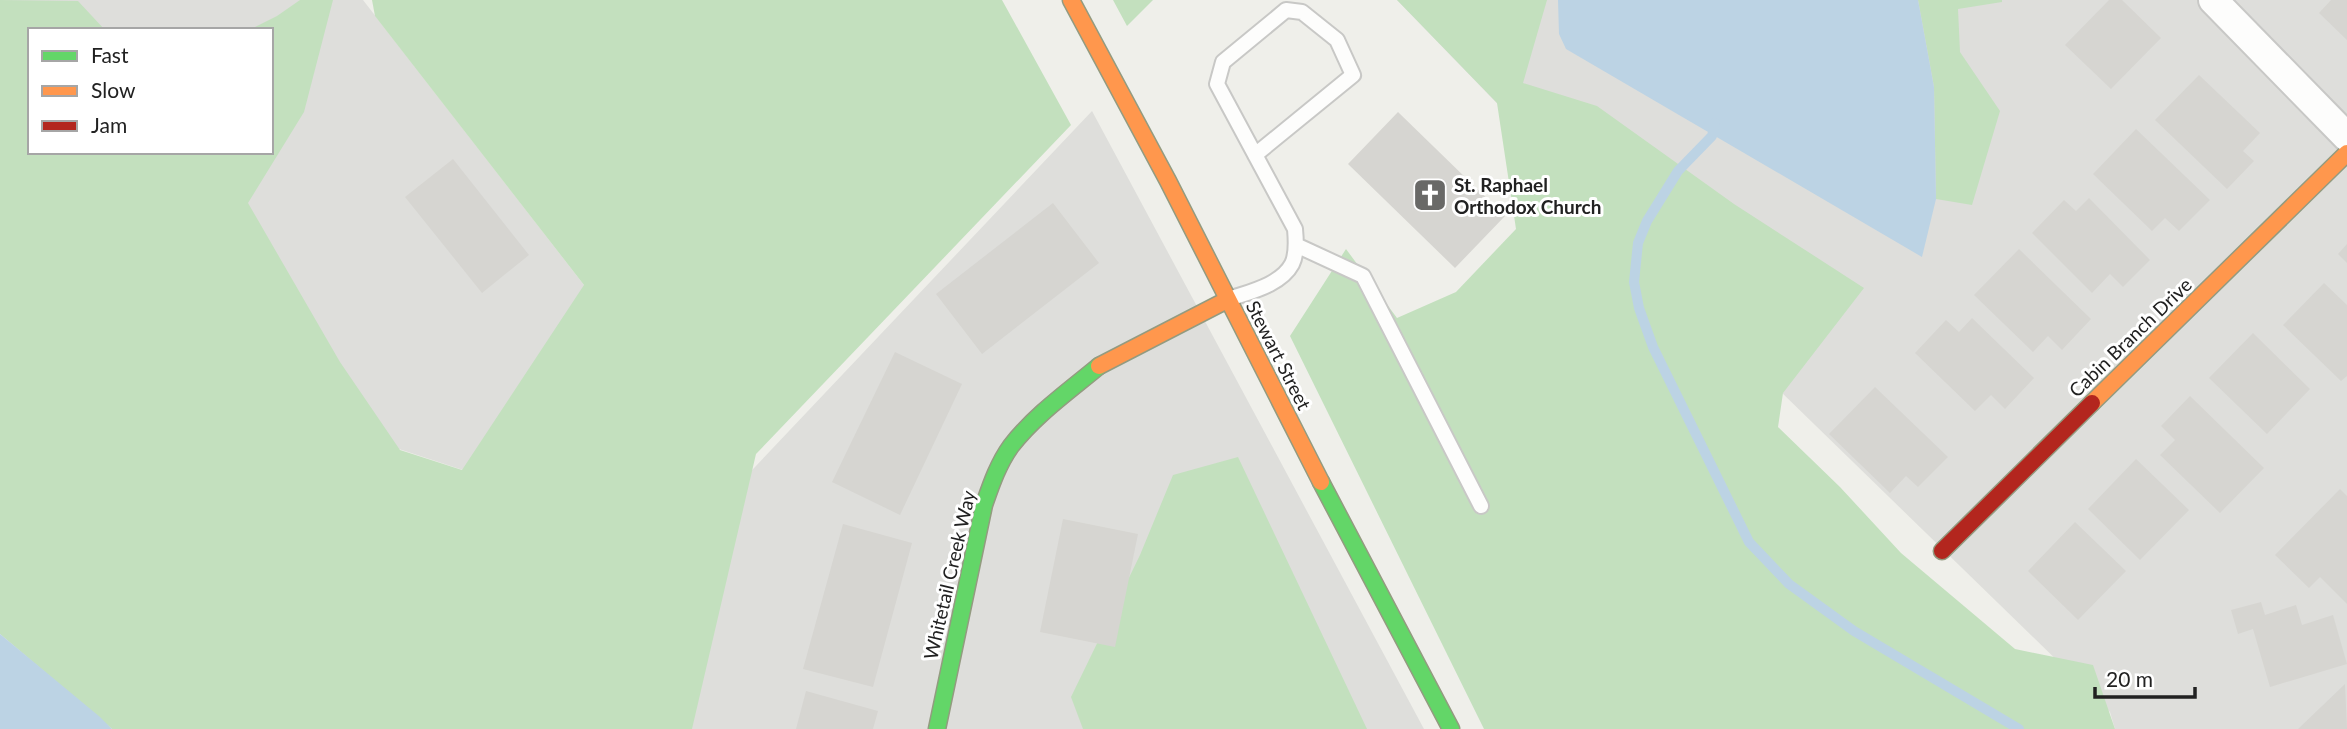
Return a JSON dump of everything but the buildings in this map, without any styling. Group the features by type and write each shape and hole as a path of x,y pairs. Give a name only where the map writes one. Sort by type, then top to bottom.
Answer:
{"street":[{"name":"Stewart Street","path":"1072,0 1451,729"},
{"path":"2213,0 2347,137"},
{"name":"Cabin Branch Drive","path":"1942,551 2347,153"},
{"name":"Whitetail Creek Way","path":"937,729 984,505 996,471 1010,447 1035,419 1099,366 1227,300"}],"lane":[{"path":"1227,300 1272,284 1292,264 1296,245 1295,229 1255,155 1217,84 1223,62 1286,10 1301,12 1337,40 1353,75 1255,155"},
{"path":"1296,245 1363,276 1481,506"}],"shaded area":[{"path":"0,0 363,0 629,343 463,470 271,407 86,154 273,154 273,28 28,28"},
{"path":"1397,0 2347,0 2347,729 2115,729 2110,712 1705,318"},
{"path":"1092,111 1424,729 507,729"}],"green space":[{"path":"0,0 78,1 103,28 28,28 28,154 273,154 273,28 253,28 300,0 333,0 304,112 248,203 340,362 400,450 462,470 584,285 375,16 372,0 1002,0 1071,125 756,454 692,729 112,729 0,634"},
{"path":"1113,0 1153,0 1127,26"},
{"path":"1397,0 1547,0 1523,83 1597,106 1734,204 1864,288 1783,393 1778,427 1840,487 1901,553 2015,649 2093,665 2115,729 1484,729 1290,336 1346,249 1397,318 1456,292 1516,229 1497,103"},
{"path":"1918,0 2002,0 1958,9 1960,52 2000,111 1972,205 1936,199 1934,87"},
{"path":"1238,457 1367,729 1083,729 1071,697 1140,555 1173,475"}],"water":[{"path":"1558,0 1918,0 1934,87 1936,199 1922,257 1566,49 1559,34"},
{"path":"0,634 100,717 112,729 0,729"}],"waterway":[{"path":"1715,123 1712,136 1678,171 1647,221 1638,243 1634,282 1639,308 1653,347 1749,542 1789,584 1854,631 2019,729"}],"traffic: fast":[{"path":"937,729 984,505 995,475 1011,446 1031,424 1099,366"},
{"path":"1321,482 1451,729"}],"traffic: slow":[{"path":"1071,0 1168,181 1321,482"},
{"path":"2092,403 2347,153"},
{"path":"1099,366 1227,300"}],"traffic: jam":[{"path":"1942,551 2092,403"}],"place":[{"name":"St. Raphael Orthodox Church","path":"1430,195"}]}
